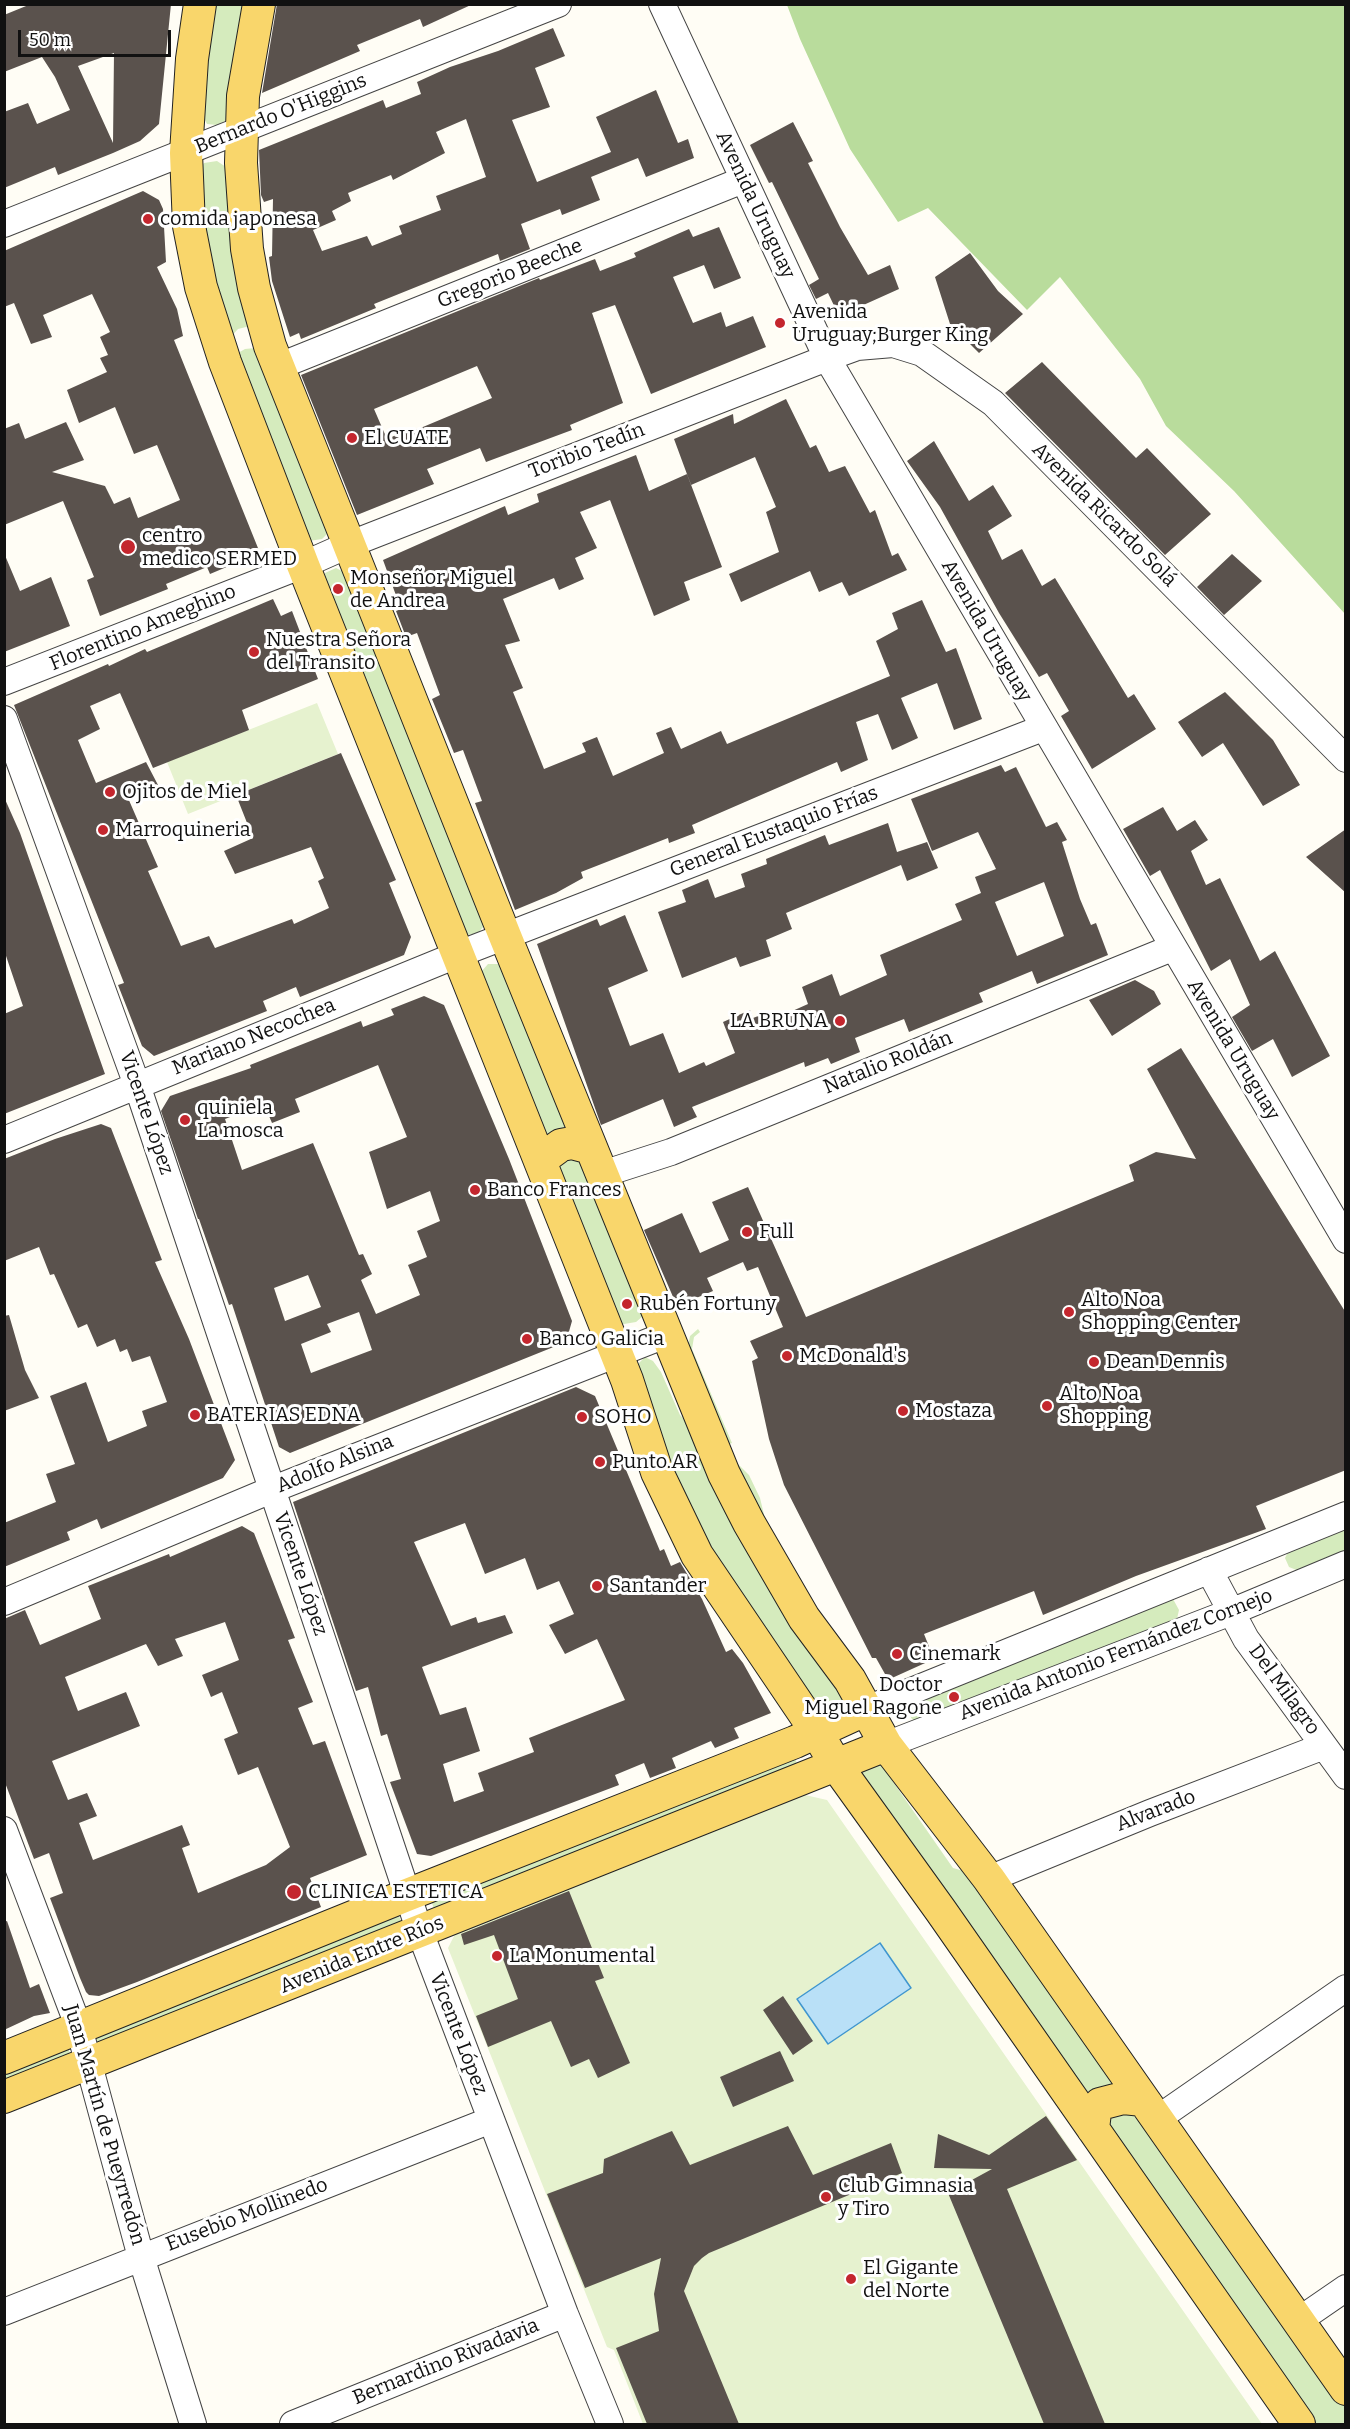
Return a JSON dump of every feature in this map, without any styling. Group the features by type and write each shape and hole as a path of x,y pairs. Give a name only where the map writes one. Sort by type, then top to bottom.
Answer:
{"main road":[{"path":"200,4 192,59 186,153 189,226 201,287 225,362 303,565 617,1353 657,1473 697,1555 816,1731 836,1765 1299,2424"},
{"path":"259,4 240,129 242,186 247,249 254,288 274,357 505,936 717,1458 749,1523 804,1618 850,1680 886,1745 989,1879 1346,2389"},
{"path":"225,362 227,351 238,339 249,337 274,357"},
{"path":"543,1166 546,1156 561,1145 573,1143 596,1159"},
{"name":"Avenida Antonio Fernández Cornejo","path":"816,1731 867,1709"},
{"name":"Avenida Entre Ríos","path":"4,2058 407,1895 795,1742 816,1731"},
{"name":"Avenida Entre Ríos","path":"4,2097 886,1745"},
{"path":"1093,2129 1095,2112 1100,2104 1123,2098 1150,2110"}],"street":[{"name":"Bernardo O'Higgins","path":"4,224 558,4"},
{"name":"Avenida Uruguay","path":"662,4 827,358 1172,948 1346,1240"},
{"name":"Gregorio Beeche","path":"274,357 743,180"},
{"name":"Avenida Ricardo Solá","path":"827,358 858,346 893,344 908,348 945,368 993,403 1346,759"},
{"name":"Toribio Tedín","path":"348,545 827,358"},
{"name":"Florentino Ameghino","path":"4,682 303,565 348,545"},
{"name":"Vicente López","path":"4,719 137,1084 420,1932 565,2314 610,2424"},
{"name":"General Eustaquio Frías","path":"505,936 1043,728"},
{"name":"Mariano Necochea","path":"4,1140 505,936"},
{"name":"Natalio Roldán","path":"596,1159 615,1170 671,1152 1172,948"},
{"name":"Adolfo Alsina","path":"4,1602 271,1490 668,1334"},
{"name":"Avenida Antonio Fernández Cornejo","path":"867,1709 1346,1515"},
{"name":"Avenida Antonio Fernández Cornejo","path":"886,1745 1231,1612 1346,1564"},
{"name":"Del Milagro","path":"1209,1570 1246,1639 1346,1776"},
{"name":"Alvarado","path":"989,1879 1150,1813 1324,1746"},
{"name":"Juan Martín de Pueyrredón","path":"4,1830 90,2062 141,2257 193,2424"},
{"path":"1150,2110 1346,1988"},
{"name":"Eusebio Mollinedo","path":"4,2312 491,2120"},
{"path":"1298,2321 1346,2288"},
{"name":"Bernardino Rivadavia","path":"293,2424 565,2314"}],"green space":[{"path":"210,5 247,5 227,120 217,125 207,124 201,113"},
{"path":"787,5 1345,5 1345,614 1234,491 1166,426 1140,379 1060,277 1027,310 928,208 898,222 850,149"},
{"path":"217,161 226,167 254,329 246,327 238,329 228,340 209,280 197,173 204,163"},
{"path":"255,348 328,533 322,539 309,541 238,353 245,349"},
{"path":"336,568 344,572 484,926 477,934 465,935 319,582 325,573"},
{"path":"317,703 338,754 188,814 167,762"},
{"path":"488,964 498,964 508,972 576,1137 546,1150 481,972"},
{"path":"579,1153 643,1316 636,1322 618,1325 556,1161"},
{"path":"698,1329 700,1332 694,1337 692,1349 732,1443 727,1445 687,1351 690,1336"},
{"path":"645,1357 653,1361 661,1372 680,1415 691,1426 837,1686 842,1699 833,1712 821,1712 737,1593 708,1542 668,1458 637,1365"},
{"path":"736,1462 749,1475 760,1498 767,1527 781,1564"},
{"path":"1345,1526 1345,1552 1299,1571 1289,1567 1285,1558 1289,1550"},
{"path":"1173,1599 1179,1610 1176,1623 921,1724 912,1719 905,1708 907,1698"},
{"path":"793,1752 798,1767 436,1914 430,1898"},
{"path":"871,1762 882,1766 953,1868 971,1873 1125,2090 1094,2107 862,1779 859,1769"},
{"name":"Club Gimnasia y Tiro","path":"805,1795 827,1800 1262,2424 643,2424 614,2350 607,2347 448,1948 455,1934"},
{"path":"397,1911 403,1926 99,2048 93,2033"},
{"path":"66,2043 72,2058 5,2085 5,2068"},
{"path":"1134,2107 1345,2407 1345,2424 1313,2424 1106,2132 1113,2108"}],"water":[{"path":"880,1943 911,1988 828,2044 797,1999"}],"building":[{"path":"31,4 171,4 159,124 140,141 113,153 58,175 55,167 4,188 4,112 28,103 37,124 70,110 55,77 42,57 4,72 4,15","holes":["114,53 113,143 78,66"]},
{"path":"277,4 473,4 423,27 420,19 357,45 360,51 262,93"},
{"path":"553,28 565,56 535,68 550,107 512,120 537,182 611,152 596,117 656,90 678,143 688,139 694,158 646,177 638,158 591,177 600,200 562,215 560,209 521,224 530,249 500,261 498,254 374,304 376,308 301,339 299,333 290,337 272,281 269,257 272,256 273,199 264,202 261,195 259,150 383,100 386,108 421,94 417,82 450,67 498,51","holes":["466,119 486,177 436,196 441,210 399,226 402,234 372,246 367,236 322,251 313,230 336,220 332,211 351,201 348,193 391,175 393,180 445,153 436,132"]},
{"path":"793,122 813,161 808,163 840,227 868,275 890,265 899,289 839,316 828,293 816,299 809,285 819,279 772,182 769,183 750,145"},
{"path":"143,191 159,200 163,209 166,262 157,267 177,309 183,336 174,340 260,553 210,574 207,567 166,584 168,589 100,616 87,580 94,577 63,501 4,525 4,429 19,423 25,439 66,422 84,460 52,472 105,486 114,504 130,497 138,518 180,500 157,445 134,454 115,407 79,423 67,390 107,372 100,358 108,355 100,337 110,332 92,294 43,315 52,337 31,344 14,303 4,307 4,251"},
{"path":"719,227 741,278 714,289 704,265 673,277 693,323 721,312 726,327 753,316 766,347 651,394 615,305 592,313 623,403 570,425 572,430 486,462 480,448 427,469 434,484 357,515 301,375 539,278 540,280 595,259 600,271 636,257 634,253 689,229 693,237","holes":["477,366 492,398 411,432 410,429 387,439 374,409"]},
{"path":"970,253 998,291 1023,314 979,353 950,324 935,277"},
{"path":"1042,362 1136,458 1147,448 1211,514 1165,555 1005,393"},
{"path":"786,399 810,448 816,445 829,472 845,466 870,513 875,510 892,556 898,553 907,570 849,596 842,582 819,592 810,571 741,602 729,574 779,552 766,512 776,507 755,457 691,485 674,439 733,414 734,424"},
{"path":"934,441 969,501 993,485 1012,516 988,531 1002,560 1022,549 1042,586 1055,578 1128,698 1134,694 1156,729 1092,769 1061,716 1069,711 1047,673 1039,677 999,613 940,507 907,461"},
{"path":"636,455 649,491 687,474 722,567 684,582 690,600 654,616 610,500 580,512 597,548 575,558 584,579 559,590 554,578 503,599 520,641 505,645 523,688 513,692 544,769 586,752 582,743 597,737 613,776 664,753 656,733 671,727 681,749 721,731 727,744 890,676 876,641 898,629 892,613 922,600 946,652 956,648 982,719 954,730 937,683 901,698 918,738 892,750 878,714 856,722 868,760 841,772 837,762 692,825 695,833 669,843 668,838 581,872 583,878 556,893 515,910 475,803 482,801 463,750 454,753 432,699 440,695 417,633 406,637 396,611 401,609 383,560 505,506 508,515 539,502 537,494"},
{"path":"4,553 20,591 51,577 70,626 4,652"},
{"path":"1232,554 1262,581 1224,615 1197,587"},
{"path":"273,599 281,616 292,611 318,679 242,710 249,730 153,768 120,693 90,706 100,729 78,740 96,783 146,762 158,785 128,798 158,867 148,871 181,946 209,936 215,948 292,919 294,924 329,908 318,881 324,878 311,847 235,874 224,851 253,838 236,795 341,753 396,880 389,883 411,937 404,955 300,997 296,987 263,1001 267,1011 154,1056 142,1046 118,985 124,983 14,705 108,664 109,666 145,649 147,652"},
{"path":"1225,692 1273,740 1300,785 1263,806 1223,743 1202,757 1178,722"},
{"path":"1001,765 1005,772 1016,767 1046,827 1057,822 1067,840 1062,842 1080,899 1091,925 1096,923 1108,955 1037,984 1032,971 979,993 983,1002 909,1032 904,1019 855,1038 860,1052 831,1064 828,1058 805,1067 804,1062 692,1107 697,1117 674,1127 663,1099 601,1125 537,944 597,919 600,926 625,915 648,971 608,988 630,1046 663,1033 679,1073 704,1062 706,1066 735,1053 723,1022 750,1010 753,1018 766,1013 770,1021 808,1004 802,987 832,974 840,996 887,975 880,955 962,920 955,904 981,893 975,877 996,869 978,832 932,851 911,799","holes":["1044,882 1064,936 1017,956 995,902"]},
{"path":"4,797 20,833 105,1074 4,1114 4,1014 23,1006 4,950"},
{"path":"1163,807 1177,831 1195,820 1208,840 1191,851 1206,885 1220,878 1260,961 1275,951 1330,1056 1292,1077 1273,1039 1252,1051 1232,1017 1250,1005 1230,959 1211,971 1160,870 1150,876 1123,829"},
{"path":"888,823 897,852 927,842 938,868 907,881 901,865 786,913 792,929 766,940 771,956 740,967 736,957 682,978 658,912 686,902 682,890 708,879 715,898 745,887 741,874 767,864 766,859 825,835 829,845"},
{"path":"1346,829 1346,893 1306,857"},
{"path":"1135,980 1154,991 1161,1004 1112,1036 1089,1000"},
{"path":"424,996 444,1005 509,1159 572,1321 566,1342 290,1453 279,1447 232,1304 229,1305 161,1111 170,1096 251,1068 250,1065 361,1021 363,1027 394,1015 391,1009","holes":["378,1065 407,1137 369,1152 387,1209 430,1191 440,1221 417,1231 427,1257 408,1265 420,1295 376,1314 361,1280 372,1274 363,1254 359,1255 313,1143 242,1170 225,1119 264,1104 272,1123 300,1112 295,1099","308,1275 321,1307 285,1321 274,1288","359,1312 372,1350 311,1373 301,1344 331,1332 327,1324"]},
{"name":"Alto Noa Shopping","path":"1181,1048 1346,1313 1346,1470 1256,1506 1266,1529 1136,1576 1043,1615 1034,1591 924,1634 934,1659 892,1678 885,1674 876,1658 872,1658 784,1485 769,1439 752,1361 758,1358 750,1341 783,1327 758,1267 747,1271 743,1262 707,1278 713,1291 677,1306 644,1230 682,1213 700,1253 729,1240 712,1202 748,1187 806,1317 1134,1181 1129,1165 1156,1152 1196,1159 1147,1069"},
{"path":"101,1124 111,1128 162,1260 155,1262 189,1339 235,1460 223,1478 101,1529 97,1519 67,1532 70,1540 4,1567 4,1523 56,1502 46,1474 75,1464 50,1396 86,1382 108,1442 147,1426 142,1411 167,1402 150,1356 132,1362 127,1349 120,1352 115,1339 97,1347 87,1324 78,1328 54,1274 50,1275 39,1247 4,1261 4,1159"},
{"path":"9,1315 25,1370 39,1398 4,1411 4,1316"},
{"path":"576,1387 595,1396 660,1551 664,1549 671,1566 680,1562 702,1599 726,1652 732,1649 743,1663 771,1713 734,1728 739,1738 715,1748 711,1741 672,1758 676,1768 650,1778 644,1763 615,1775 619,1785 431,1856 417,1854 390,1782 401,1779 387,1734 381,1736 368,1687 356,1691 293,1502","holes":["465,1523 485,1574 525,1558 537,1590 559,1581 574,1614 549,1625 565,1654 597,1639 625,1700 529,1738 534,1752 478,1773 484,1791 454,1802 443,1764 480,1751 466,1707 440,1715 422,1667 513,1633 505,1615 478,1623 476,1617 451,1626 414,1542"]},
{"path":"242,1526 254,1533 295,1638 288,1640 313,1702 298,1708 313,1745 325,1741 367,1855 310,1878 321,1907 137,1982 99,1996 89,1995 80,1978 50,1898 63,1893 49,1853 34,1859 4,1780 4,1619 25,1610 40,1645 101,1619 88,1586 169,1554 170,1557","holes":["225,1622 239,1660 202,1675 211,1697 222,1692 238,1733 224,1739 238,1775 258,1767 290,1847 266,1865 198,1893 182,1848 190,1845 182,1825 93,1860 79,1823 97,1816 87,1793 68,1800 52,1761 140,1726 126,1692 78,1711 65,1677 146,1644 158,1666 183,1656 175,1639"]},
{"path":"569,1891 604,1978 595,1981 630,2063 598,2078 589,2059 571,2067 551,2021 488,2047 476,2016 518,1999 494,1935 464,1945 461,1934"},
{"path":"7,1921 30,1988 39,1984 50,2013 34,2016 4,2030 4,1922"},
{"path":"783,1996 813,2041 793,2055 763,2010"},
{"path":"780,2051 794,2081 733,2107 720,2077"},
{"path":"1046,2116 1077,2160 1007,2189 1105,2424 1044,2424 948,2193 992,2169 934,2168 938,2134 989,2155"},
{"path":"788,2126 813,2175 891,2143 902,2173 709,2253 702,2258 694,2266 684,2291 739,2424 647,2424 616,2348 659,2331 654,2294 661,2258 585,2288 547,2194 603,2173 604,2159 672,2131 690,2165"}],"place":[{"name":"comida japonesa","path":"148,219"},
{"name":"Avenida Uruguay;Burger King","path":"780,323"},
{"name":"El CUATE","path":"352,438"},
{"name":"centro medico SERMED","path":"128,547"},
{"name":"Monseñor Miguel de Andrea","path":"338,589"},
{"name":"Nuestra Señora del Transito","path":"254,652"},
{"name":"Ojitos de Miel","path":"110,792"},
{"name":"Marroquineria","path":"103,830"},
{"name":"LA BRUNA","path":"840,1021"},
{"name":"quiniela La mosca","path":"185,1120"},
{"name":"Banco Frances","path":"475,1190"},
{"name":"Full","path":"747,1232"},
{"name":"Rubén Fortuny","path":"627,1304"},
{"name":"Alto Noa Shopping Center","path":"1069,1312"},
{"name":"Banco Galicia","path":"527,1339"},
{"name":"McDonald's","path":"787,1356"},
{"name":"Dean Dennis","path":"1094,1362"},
{"name":"Alto Noa Shopping","path":"1047,1406"},
{"name":"Mostaza","path":"903,1411"},
{"name":"BATERIAS EDNA","path":"195,1415"},
{"name":"SOHO","path":"582,1417"},
{"name":"Punto.AR","path":"600,1462"},
{"name":"Santander","path":"597,1586"},
{"name":"Cinemark","path":"897,1654"},
{"name":"Doctor Miguel Ragone","path":"954,1697"},
{"name":"CLINICA ESTETICA","path":"294,1892"},
{"name":"La Monumental","path":"497,1956"},
{"name":"Club Gimnasia y Tiro","path":"826,2197"},
{"name":"El Gigante del Norte","path":"851,2279"}]}
